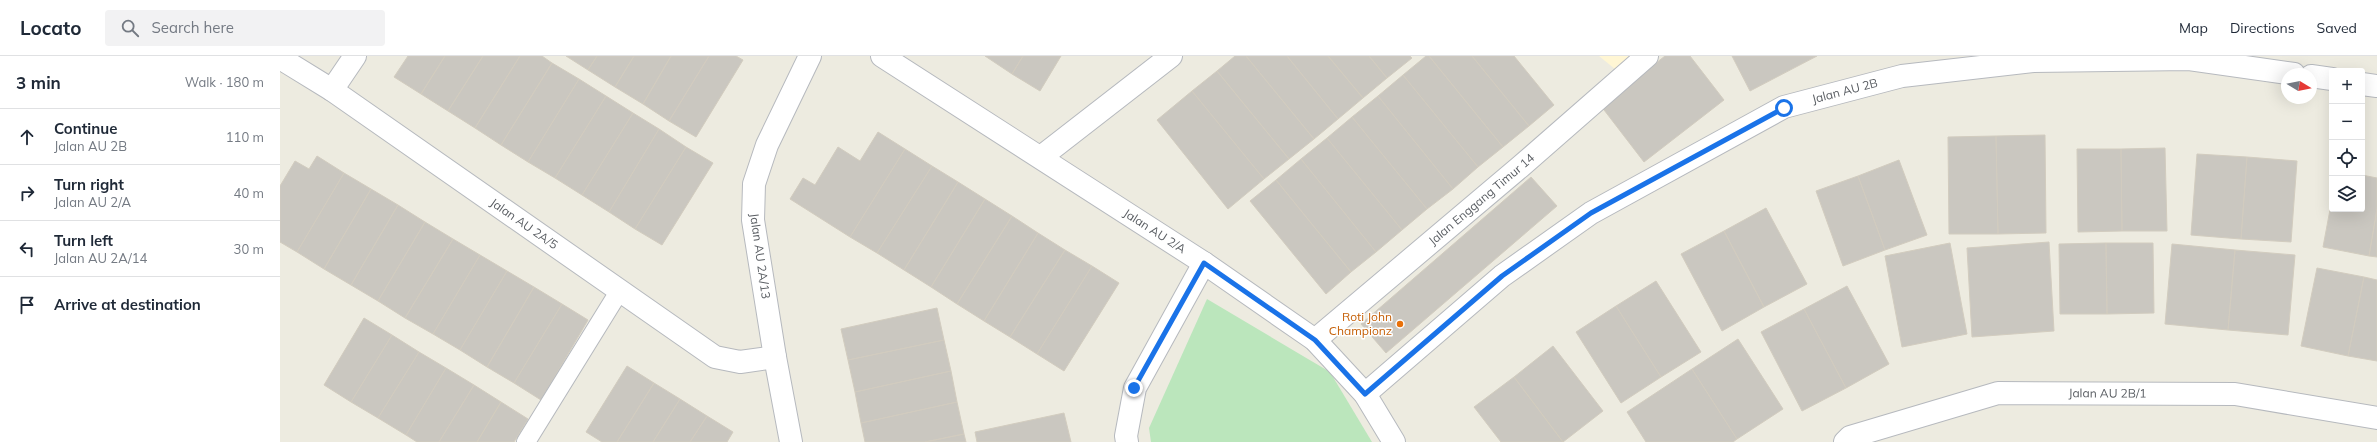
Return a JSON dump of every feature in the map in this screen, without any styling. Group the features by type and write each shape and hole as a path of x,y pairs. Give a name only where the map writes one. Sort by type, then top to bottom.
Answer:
{"street":[{"path":"332,90 355,56"},
{"name":"Jalan AU 2A/13","path":"791,442 775,357 754,220 754,184 767,145 810,56"},
{"name":"Jalan AU 2/A","path":"882,56 1204,263 1315,340 1365,394 1394,442"},
{"path":"1041,157 1171,56"},
{"name":"Jalan Enggang Timur 14","path":"1315,340 1520,167 1647,56"},
{"name":"Jalan AU 2A/5","path":"280,58 332,90 620,290 715,358 740,362 775,357"},
{"name":"Jalan AU 2B","path":"1365,394 1502,276 1591,213 1784,108 1902,76 2033,61 2189,59 2281,72"},
{"path":"2317,77 2329,79"},
{"path":"2365,84 2377,86"},
{"path":"1127,442 1126,436 1134,388 1204,263"},
{"name":"Jalan AU 2B/1","path":"1845,442 1850,437 1998,393 2235,394 2377,418"}],"lane":[{"path":"526,442 620,290"}],"shaded area":[{"path":"1599,56 1629,56 1615,69"}],"green space":[{"path":"1207,299 1330,372 1372,442 1151,442 1149,428"}],"building":[{"path":"408,56 445,56 421,94 394,77"},
{"path":"445,56 483,56 448,111 421,94"},
{"path":"483,56 520,56 475,128 448,111"},
{"path":"520,56 542,56 552,63 501,145 475,128"},
{"path":"566,56 597,56 588,70"},
{"path":"597,56 634,56 615,87 588,70"},
{"path":"634,56 671,56 643,104 615,87"},
{"path":"671,56 709,56 669,121 643,104"},
{"path":"709,56 736,56 743,60 696,137 669,121"},
{"path":"985,56 1023,56 1012,74"},
{"path":"1023,56 1061,56 1040,91 1012,74"},
{"path":"1235,56 1246,56 1314,139 1289,159 1217,71"},
{"path":"1246,56 1287,56 1338,119 1314,139"},
{"path":"1287,56 1328,56 1363,98 1338,119"},
{"path":"1328,56 1369,56 1387,78 1363,98"},
{"path":"1369,56 1410,56 1412,58 1387,78"},
{"path":"1426,56 1429,56 1503,147 1478,167 1403,75"},
{"path":"1429,56 1472,56 1529,126 1503,147"},
{"path":"1472,56 1514,56 1554,105 1529,126"},
{"path":"1665,56 1690,56 1724,100 1644,162 1601,106"},
{"path":"1732,56 1817,56 1750,91"},
{"path":"552,63 579,79 528,162 501,145"},
{"path":"1217,71 1289,159 1264,179 1192,91"},
{"path":"1403,75 1478,167 1453,189 1378,96"},
{"path":"579,79 606,96 555,178 528,162"},
{"path":"1192,91 1264,179 1228,209 1157,120"},
{"path":"606,96 633,113 582,195 555,178"},
{"path":"1378,96 1453,189 1427,209 1352,117"},
{"path":"633,113 659,129 609,212 582,195"},
{"path":"1352,117 1427,209 1402,230 1327,138"},
{"path":"659,129 686,147 635,229 609,212"},
{"path":"878,132 905,149 850,237 790,199 803,178 815,185 838,147 860,161"},
{"path":"2045,135 2046,233 1998,234 1996,136"},
{"path":"1996,136 1998,234 1949,234 1948,137"},
{"path":"1327,138 1402,230 1376,252 1301,159"},
{"path":"686,147 713,163 662,245 635,229"},
{"path":"2165,148 2167,231 2122,231 2121,149"},
{"path":"905,149 932,166 877,253 850,237"},
{"path":"2077,149 2121,149 2122,231 2078,232"},
{"path":"2197,154 2247,157 2241,239 2191,235"},
{"path":"317,156 344,173 297,252 280,242 280,186 295,161 309,169"},
{"path":"2247,157 2297,161 2291,242 2241,239"},
{"path":"1301,159 1376,252 1351,272 1276,180"},
{"path":"1899,160 1927,235 1885,250 1858,176"},
{"path":"932,166 958,182 904,270 877,253"},
{"path":"344,173 371,189 324,269 297,252"},
{"path":"1858,176 1885,250 1843,266 1816,191"},
{"path":"2365,176 2377,178 2377,209 2369,256 2323,247 2330,212 2365,212"},
{"path":"1531,177 1557,206 1386,353 1361,324"},
{"path":"1276,180 1351,272 1326,294 1250,201"},
{"path":"958,182 985,199 931,287 904,270"},
{"path":"371,189 398,205 351,285 324,269"},
{"path":"985,199 1012,216 957,304 931,287"},
{"path":"398,205 425,222 378,301 351,285"},
{"path":"1766,208 1807,284 1764,307 1724,231"},
{"path":"2377,209 2377,257 2369,256"},
{"path":"1012,216 1038,233 984,321 957,304"},
{"path":"425,222 453,239 405,318 378,301"},
{"path":"1724,231 1764,307 1722,331 1681,254"},
{"path":"1038,233 1065,250 1010,337 984,321"},
{"path":"453,239 480,255 433,334 405,318"},
{"path":"2049,242 2054,331 1972,337 1967,248"},
{"path":"1950,243 1967,334 1902,347 1885,256"},
{"path":"2106,243 2153,243 2154,313 2107,314"},
{"path":"2106,243 2107,314 2060,314 2059,244"},
{"path":"2172,244 2235,250 2228,330 2165,324"},
{"path":"1065,250 1092,266 1037,354 1010,337"},
{"path":"2235,250 2295,255 2288,335 2228,330"},
{"path":"480,255 507,271 460,350 433,334"},
{"path":"1092,266 1119,283 1064,371 1037,354"},
{"path":"2317,268 2364,277 2348,356 2301,346"},
{"path":"507,271 534,287 487,367 460,350"},
{"path":"2364,277 2377,280 2377,361 2348,356"},
{"path":"1656,281 1701,352 1661,377 1616,306"},
{"path":"1847,286 1889,364 1846,388 1804,309"},
{"path":"534,287 562,304 514,383 487,367"},
{"path":"562,304 588,320 541,400 514,383"},
{"path":"1616,306 1661,377 1621,403 1576,332"},
{"path":"937,308 944,340 848,360 841,329"},
{"path":"1804,309 1846,388 1802,411 1761,332"},
{"path":"364,318 392,335 351,402 324,385"},
{"path":"392,335 419,352 378,418 351,402"},
{"path":"1738,339 1783,409 1737,439 1692,369"},
{"path":"944,340 951,371 855,392 848,360"},
{"path":"1553,346 1603,411 1563,442 1514,377"},
{"path":"419,352 446,368 406,435 378,418"},
{"path":"627,366 654,383 617,442 602,442 586,432"},
{"path":"446,368 474,385 439,442 417,442 406,435"},
{"path":"1692,369 1737,439 1733,442 1646,442 1627,412"},
{"path":"951,371 957,402 861,423 855,392"},
{"path":"1514,377 1563,442 1501,442 1474,407"},
{"path":"654,383 680,399 653,442 617,442"},
{"path":"474,385 501,402 477,442 439,442"},
{"path":"680,399 707,416 690,442 653,442"},
{"path":"501,402 528,419 514,442 477,442"},
{"path":"957,402 964,434 925,442 865,442 861,423"},
{"path":"1064,413 1071,442 977,442 975,432"},
{"path":"707,416 733,432 727,442 690,442"},
{"path":"964,434 966,442 925,442"}],"place":[{"name":"Roti John Championz","path":"1400,324"}],"route":[{"path":"1134,388 1204,263 1315,340 1365,394 1502,276 1591,213 1784,108"}]}
